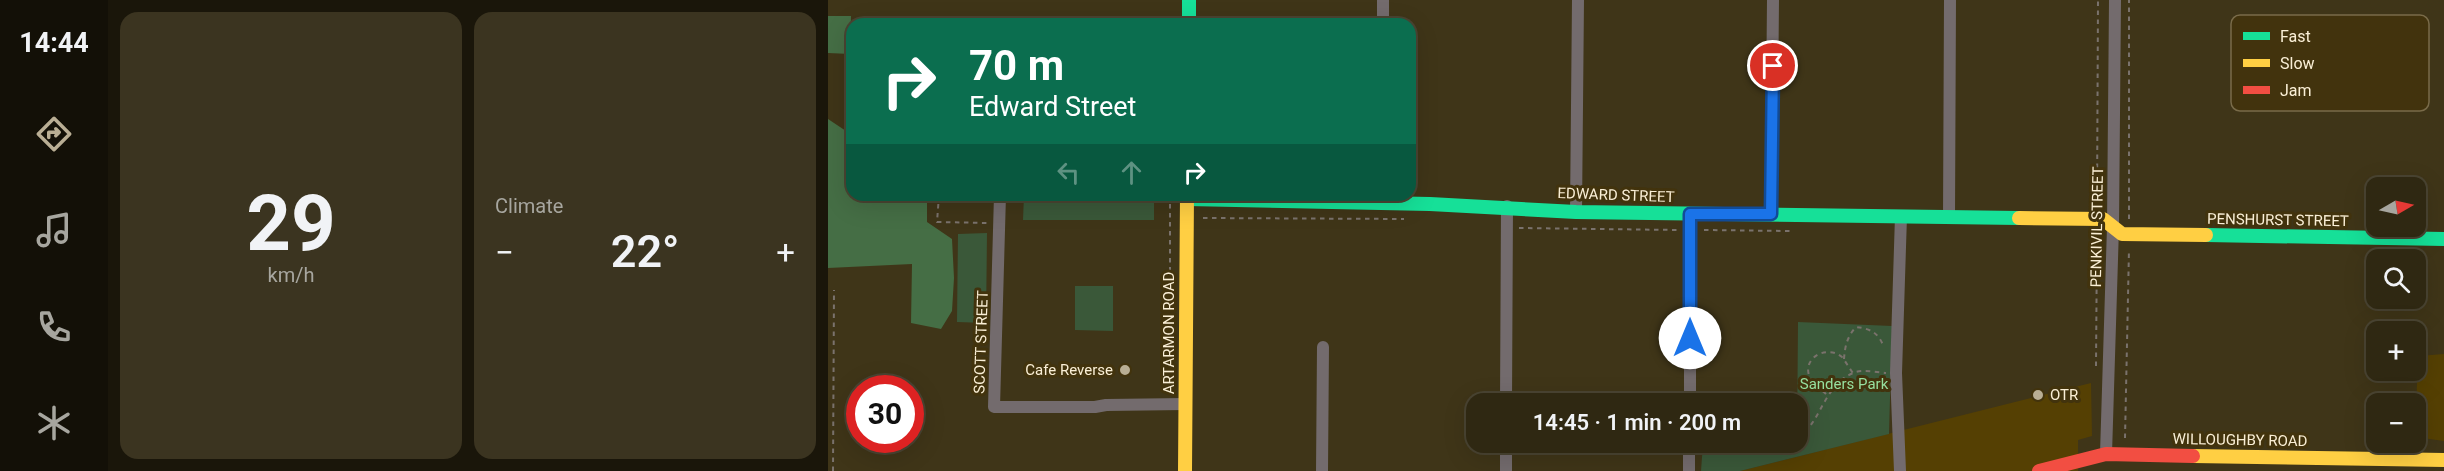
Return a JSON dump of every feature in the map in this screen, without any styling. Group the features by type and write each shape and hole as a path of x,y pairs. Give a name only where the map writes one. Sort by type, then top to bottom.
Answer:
{"street":[{"path":"1189,0 1189,18"},
{"path":"1383,0 1383,18"},
{"path":"1576,212 1578,0"},
{"path":"1771,214 1773,0"},
{"path":"1949,216 1950,0"},
{"name":"PENKIVIL STREET","path":"2092,471 2099,455 2113,227 2115,0"},
{"name":"EDWARD STREET","path":"1416,200 1576,212 2103,219 2113,227"},
{"name":"SCOTT STREET","path":"999,201 994,407 1185,404"},
{"name":"ARTARMON ROAD","path":"1185,471 1187,201"},
{"path":"1506,393 1507,206"},
{"path":"1689,393 1690,214"},
{"path":"1900,471 1896,373 1901,216"},
{"name":"PENSHURST STREET","path":"2113,227 2122,234 2129,235 2444,239"},
{"path":"1322,471 1323,347"},
{"path":"1506,453 1506,471"},
{"name":"WILLOUGHBY ROAD","path":"2039,471 2099,455 2332,464 2444,460"},
{"path":"1689,456 1689,471"}],"path":[{"path":"939,201 937,222 1000,224"},
{"path":"1203,218 1411,219"},
{"path":"1507,221 1519,228 1681,230"},
{"path":"833,471 834,290"},
{"path":"1844,359 1845,348 1856,327 1870,329 1879,335 1887,353"},
{"path":"1827,395 1812,381 1809,366 1812,359 1820,352 1828,351 1844,359 1852,373"},
{"path":"1808,430 1827,395 1852,373 1889,373 1890,368"},
{"path":"1689,456 1707,453"}],"shaded area":[{"path":"2444,354 2444,441 2426,439 2426,393 2417,393 2417,381 2426,381 2426,355"},
{"path":"2091,383 2092,436 2078,440 2078,471 1740,471"}],"green space":[{"path":"828,16 851,16 851,18 846,18 846,54 828,53"},
{"path":"828,119 846,131 846,201 927,201 927,222 952,239 954,278 952,311 941,329 911,323 912,264 828,268"},
{"path":"1024,201 1154,201 1154,220 1023,220"},
{"path":"987,233 986,323 957,322 958,234"},
{"path":"1075,286 1113,286 1113,331 1075,330"},
{"name":"Sanders Park","path":"1798,322 1892,326 1889,434 1740,471 1701,471 1702,453 1808,453 1808,393 1797,393"}],"traffic: fast":[{"path":"1189,0 1189,18"},
{"path":"1284,201 1430,204 1576,212 2019,218"},
{"path":"2206,235 2444,239"}],"traffic: slow":[{"path":"1185,471 1187,201"},
{"path":"2019,218 2103,219 2122,234 2206,235"},
{"path":"2193,456 2444,460"}],"traffic: jam":[{"path":"2039,471 2106,454 2193,456"}],"place":[{"name":"Cafe Reverse","path":"1125,370"},
{"name":"OTR","path":"2038,395"}],"route":[{"path":"1690,338 1690,214 1771,214 1773,66"}]}
